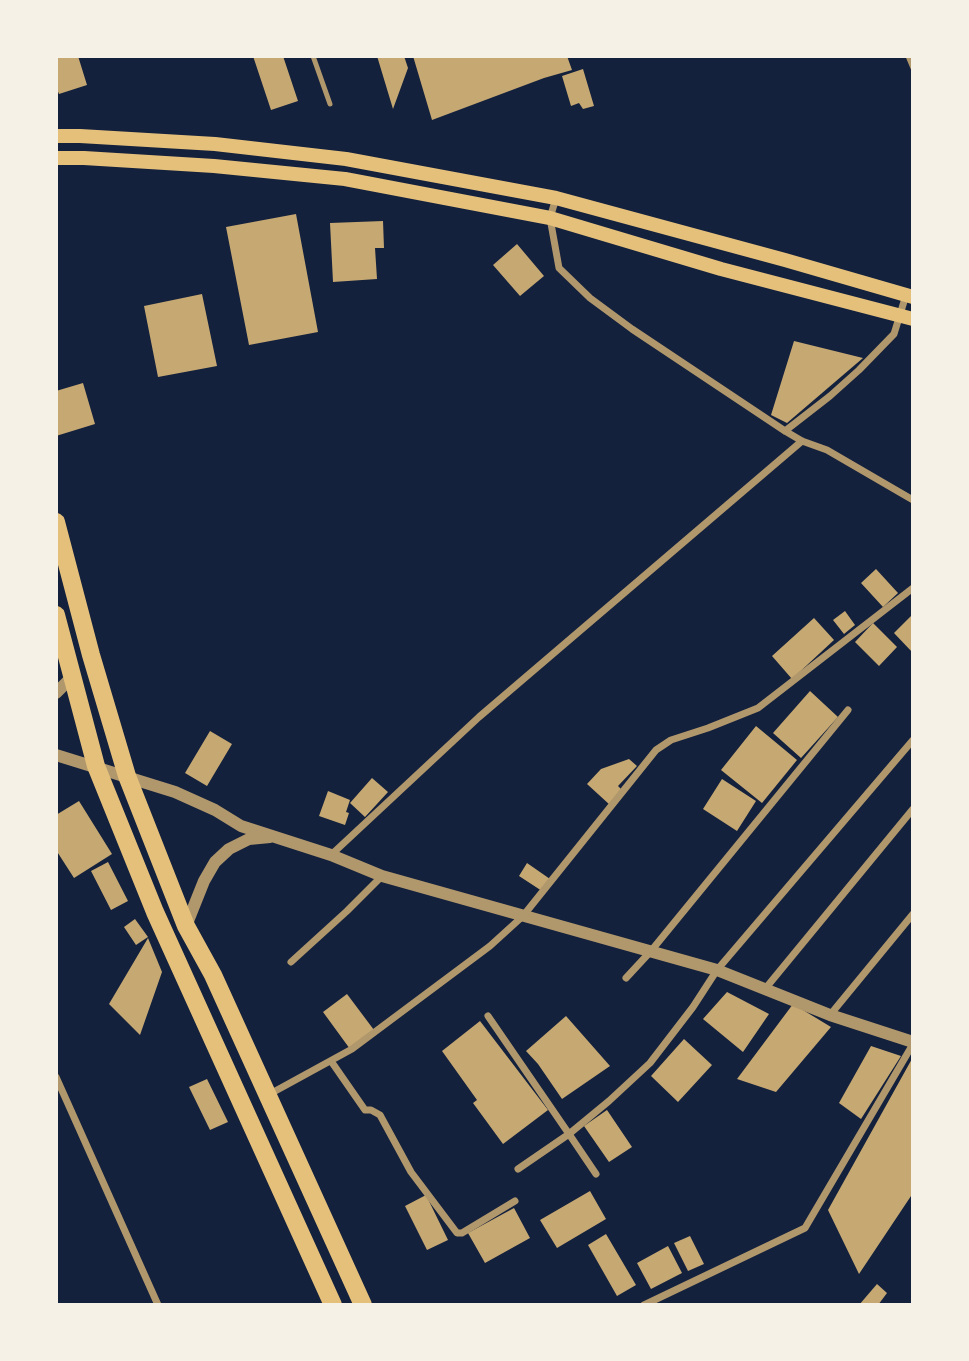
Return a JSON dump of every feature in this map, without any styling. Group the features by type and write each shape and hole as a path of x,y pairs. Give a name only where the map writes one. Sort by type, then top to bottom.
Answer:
{"highway":[{"path":"56,522 127,776 186,926 213,975 363,1305"},
{"path":"56,615 96,766 155,912 332,1305"}],"main road":[{"path":"56,136 215,144 346,159 556,198 910,296"},
{"path":"56,158 214,166 345,179 550,218 721,269 906,318"}],"street":[{"path":"556,198 550,218 559,268 590,298 785,431 802,441 827,450 913,500"},
{"path":"785,431 830,396 894,334 906,318 910,296"},
{"path":"331,855 479,717 802,441"},
{"path":"267,1095 352,1049 479,954 523,916 656,750 671,740 758,708 913,588"},
{"path":"56,692 72,677"},
{"path":"626,978 848,710"},
{"path":"518,1169 569,1134 650,1063 694,1007 717,970 913,740"},
{"path":"56,755 175,792 241,825 331,855 382,876 717,970 830,1016 913,1043 804,1228 643,1305"},
{"path":"764,990 913,809"},
{"path":"186,926 204,881 215,862 229,849 249,839 274,837"},
{"path":"291,962 382,876"},
{"path":"830,1016 913,914"},
{"path":"488,1016 596,1174"},
{"path":"331,1061 365,1110 380,1115 411,1172 457,1233 462,1233 516,1201"},
{"path":"56,1077 158,1305"}],"lane":[{"path":"313,56 330,104"},
{"path":"908,56 913,68"}],"building":[{"path":"56,56 78,56 87,85 59,94 56,87"},
{"path":"253,56 283,56 298,101 271,110"},
{"path":"377,56 404,56 408,68 393,109"},
{"path":"413,56 567,56 572,70 432,120"},
{"path":"583,69 594,106 583,109 579,103 571,106 562,76"},
{"path":"296,214 318,332 249,345 226,227"},
{"path":"383,221 384,248 375,248 377,279 333,282 330,223"},
{"path":"517,244 544,276 520,296 493,265"},
{"path":"202,294 217,366 158,377 144,306"},
{"path":"794,341 863,358 787,423 771,415"},
{"path":"83,383 95,424 56,436 56,391"},
{"path":"876,569 898,593 883,607 861,583"},
{"path":"845,611 855,625 844,634 833,620"},
{"path":"913,614 913,653 894,633"},
{"path":"814,618 834,640 792,679 772,656"},
{"path":"873,623 897,647 879,666 855,642"},
{"path":"810,691 838,717 801,758 773,733"},
{"path":"756,726 797,760 762,803 721,770"},
{"path":"210,731 232,744 207,786 185,773"},
{"path":"629,759 637,766 618,786 623,791 610,805 587,784 601,769"},
{"path":"372,778 388,792 365,817 350,803"},
{"path":"722,779 756,801 737,831 703,809"},
{"path":"328,791 350,800 345,825 319,816"},
{"path":"79,801 112,854 74,878 56,850 56,815"},
{"path":"108,862 128,901 111,910 91,871"},
{"path":"527,863 550,879 542,891 519,876"},
{"path":"135,919 148,937 136,945 124,927"},
{"path":"148,938 162,972 140,1035 109,1004"},
{"path":"727,992 769,1014 743,1052 703,1019"},
{"path":"347,994 374,1030 350,1049 323,1012"},
{"path":"793,1004 831,1027 776,1092 737,1079"},
{"path":"566,1016 610,1066 562,1099 526,1051"},
{"path":"480,1021 548,1110 503,1144 473,1103 477,1100 442,1051"},
{"path":"684,1039 712,1065 678,1102 651,1076"},
{"path":"871,1046 901,1056 861,1119 839,1103"},
{"path":"913,1057 913,1193 859,1274 828,1210"},
{"path":"207,1079 228,1122 210,1130 189,1087"},
{"path":"607,1110 632,1147 609,1162 584,1126"},
{"path":"590,1191 606,1219 557,1248 540,1220"},
{"path":"426,1195 448,1240 427,1250 405,1206"},
{"path":"514,1208 530,1238 485,1263 468,1233"},
{"path":"606,1234 636,1285 617,1296 588,1245"},
{"path":"690,1236 704,1264 688,1271 674,1243"},
{"path":"668,1246 682,1273 651,1289 637,1263"},
{"path":"877,1284 887,1293 878,1305 859,1305"}]}
